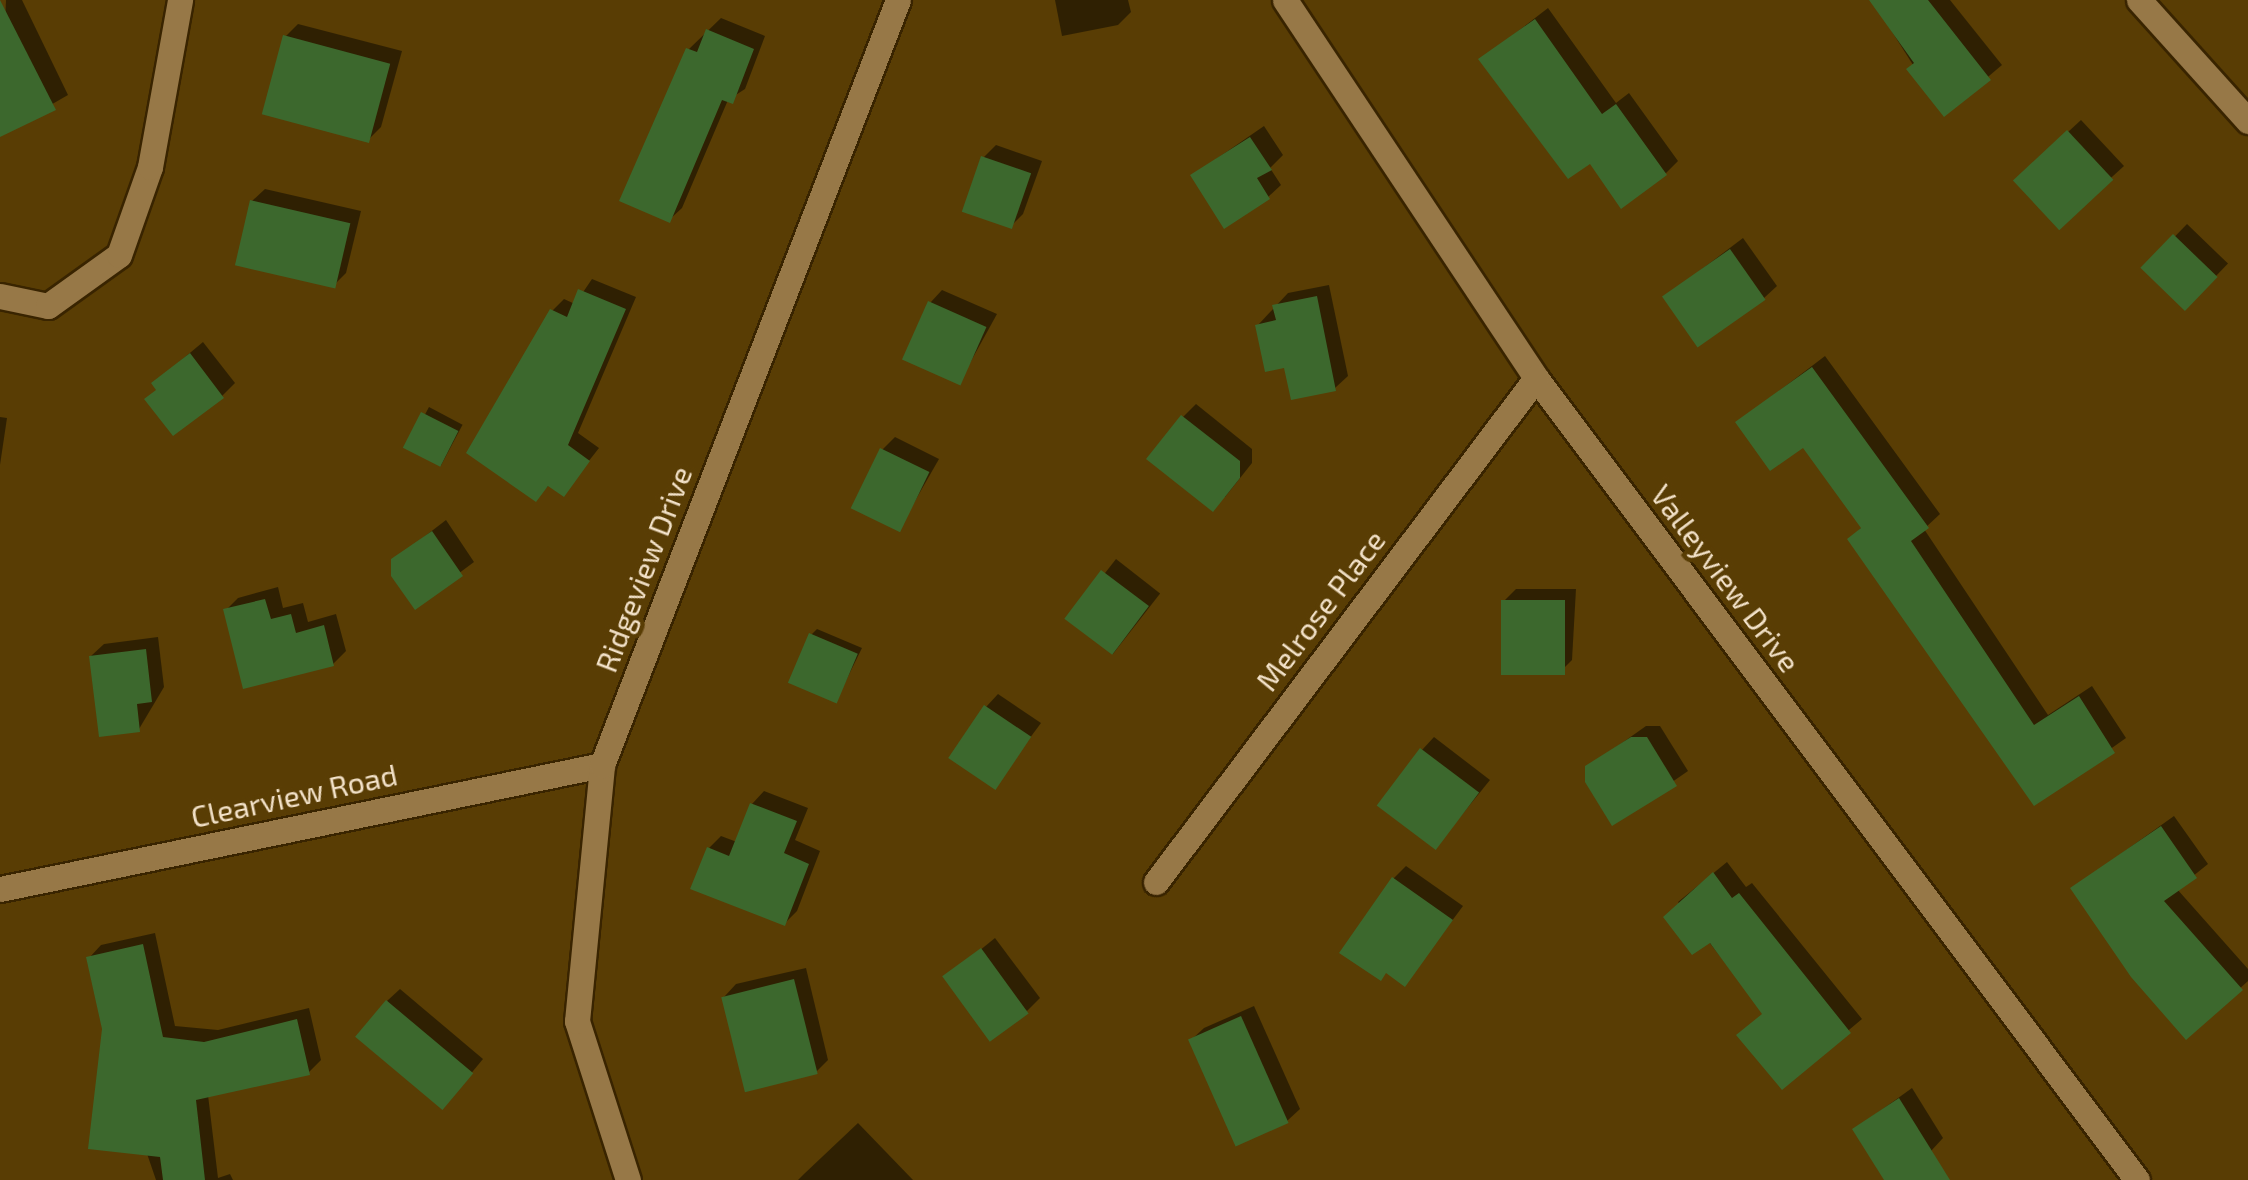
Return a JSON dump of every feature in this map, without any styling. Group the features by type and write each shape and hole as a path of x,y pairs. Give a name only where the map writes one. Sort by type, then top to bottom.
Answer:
{"street":[{"path":"0,296 48,306 119,255 150,167 180,0"},
{"name":"Ridgeview Drive","path":"628,1180 577,1022 602,765 898,0"},
{"name":"Valleyview Drive","path":"1285,0 1536,378 2137,1180"},
{"path":"2140,0 2248,121"},
{"name":"Melrose Place","path":"1156,882 1536,378"},
{"name":"Clearview Road","path":"0,889 602,765"}],"building":[{"path":"0,0 56,110 0,137"},
{"path":"1869,0 1928,0 1991,80 1944,117 1906,69 1914,63"},
{"path":"1535,19 1602,114 1616,104 1667,175 1621,209 1590,164 1568,179 1478,59"},
{"path":"706,29 754,49 733,104 722,100 670,223 619,201 686,48 697,52"},
{"path":"283,35 390,64 369,143 262,114"},
{"path":"2067,130 2113,180 2059,230 2013,180"},
{"path":"1250,137 1272,170 1257,178 1270,199 1224,229 1190,175"},
{"path":"981,156 1031,173 1012,229 962,212"},
{"path":"250,200 350,223 335,288 235,265"},
{"path":"2173,234 2218,277 2185,311 2140,268"},
{"path":"1730,249 1766,300 1698,347 1662,297"},
{"path":"578,289 626,309 568,445 590,461 564,497 548,486 536,502 466,453 550,309 567,317"},
{"path":"1317,296 1336,391 1291,400 1284,368 1265,372 1255,325 1276,320 1272,305"},
{"path":"928,301 986,327 960,385 902,359"},
{"path":"190,353 224,398 173,436 144,399 156,390 151,383"},
{"path":"1812,367 1929,528 1911,541 2034,725 2079,696 2115,753 2034,806 1847,539 1861,528 1803,448 1770,471 1735,422"},
{"path":"421,412 458,431 440,467 403,448"},
{"path":"1181,415 1240,461 1240,478 1213,512 1146,459"},
{"path":"880,448 929,472 900,532 851,508"},
{"path":"432,531 463,576 415,610 391,576 391,559"},
{"path":"1101,570 1149,606 1112,655 1064,619"},
{"path":"265,599 271,619 291,614 296,633 324,625 334,666 243,689 223,609"},
{"path":"1501,600 1565,600 1565,675 1501,675"},
{"path":"809,633 858,654 837,703 788,683"},
{"path":"146,649 152,702 137,704 140,732 99,737 89,656"},
{"path":"984,705 1031,737 995,790 948,758"},
{"path":"1631,737 1647,737 1677,786 1612,826 1585,782 1585,766"},
{"path":"1420,748 1479,793 1436,850 1377,806"},
{"path":"750,803 797,821 784,853 809,864 785,926 690,889 707,847 729,856"},
{"path":"2161,826 2197,878 2164,901 2243,990 2186,1040 2131,977 2070,888"},
{"path":"1713,872 1732,898 1739,893 1851,1033 1782,1090 1736,1035 1762,1014 1710,943 1692,955 1663,917"},
{"path":"1392,877 1453,920 1405,987 1386,973 1381,981 1339,953"},
{"path":"143,944 163,1037 204,1042 297,1019 310,1075 196,1100 205,1180 163,1180 160,1157 88,1149 102,1029 86,957"},
{"path":"981,948 1029,1014 990,1042 942,976"},
{"path":"794,979 818,1074 745,1092 721,997"},
{"path":"386,1000 473,1073 442,1110 355,1037"},
{"path":"1241,1016 1289,1123 1236,1146 1188,1040"},
{"path":"1899,1098 1950,1180 1884,1180 1852,1129"}]}
